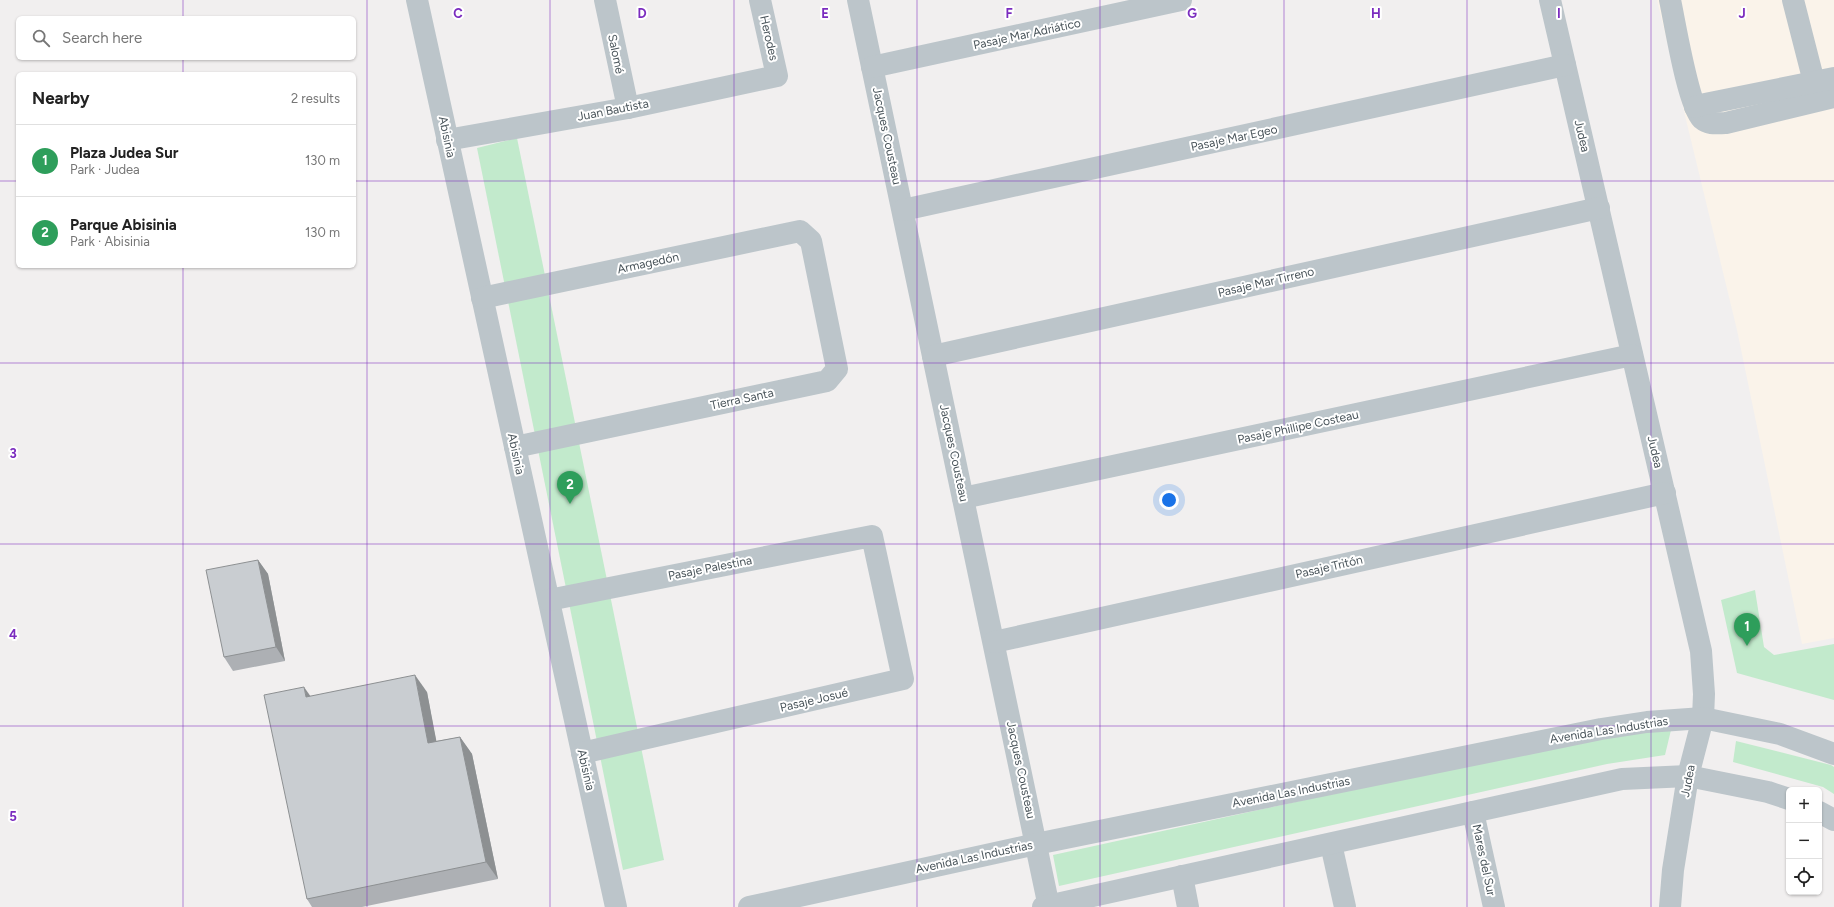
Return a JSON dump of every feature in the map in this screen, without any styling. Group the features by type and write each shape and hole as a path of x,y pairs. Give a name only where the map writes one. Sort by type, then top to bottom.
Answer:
{"street":[{"name":"Abisinia","path":"417,0 616,907"},
{"name":"Salomé","path":"605,0 628,108"},
{"name":"Herodes","path":"760,0 777,76"},
{"name":"Jacques Cousteau","path":"858,0 994,642 1036,844 1047,907"},
{"name":"Pasaje Mar Adriático","path":"872,67 1181,0"},
{"name":"Judea","path":"1550,0 1701,651 1704,694 1703,718 1688,776 1673,870 1670,907"},
{"path":"1670,0 1689,90 1695,107 1703,119 1708,122 1726,124 1834,97"},
{"path":"1695,107 1824,80 1793,0"},
{"name":"Pasaje Mar Egeo","path":"903,210 1565,65"},
{"name":"Juan Bautista","path":"447,140 628,108 777,76"},
{"name":"Pasaje Mar Tirreno","path":"933,356 1599,208"},
{"name":"Armagedón","path":"482,298 800,231 811,241"},
{"name":"Tierra Santa","path":"515,447 827,381 837,369 811,241"},
{"name":"Pasaje Phillipe Costeau","path":"963,498 1632,355"},
{"name":"Pasaje Tritón","path":"994,642 1665,493"},
{"name":"Pasaje Palestina","path":"549,600 872,536"},
{"name":"Pasaje Josué","path":"582,753 903,679 872,536"},
{"name":"Avenida Las Industrias","path":"749,907 1036,844 1601,729 1646,722 1703,718 1780,734 1834,754"},
{"path":"1047,907 1622,779 1688,776 1724,782 1786,798"},
{"name":"Mares del Sur","path":"1473,812 1494,907"},
{"path":"1822,814 1834,820"},
{"path":"1331,844 1345,907"},
{"path":"1182,876 1188,907"}],"shaded area":[{"path":"1657,0 1834,0 1834,638 1802,644 1737,330"}],"green space":[{"path":"517,138 664,860 623,870 477,148"},
{"path":"1755,590 1764,647 1774,655 1834,644 1834,700 1737,673 1721,600"},
{"path":"1671,730 1665,755 1607,764 1059,886 1053,855 1606,734"},
{"path":"1736,741 1831,765 1834,767 1834,794 1823,787 1733,762"}],"building":[{"path":"258,560 276,647 224,657 206,570"},
{"path":"415,675 428,743 460,737 486,862 307,899 264,695 304,687 306,697"}],"place":[{"name":"Parque Abisinia","path":"570,504"},
{"name":"Plaza Judea Sur","path":"1747,646"}]}
